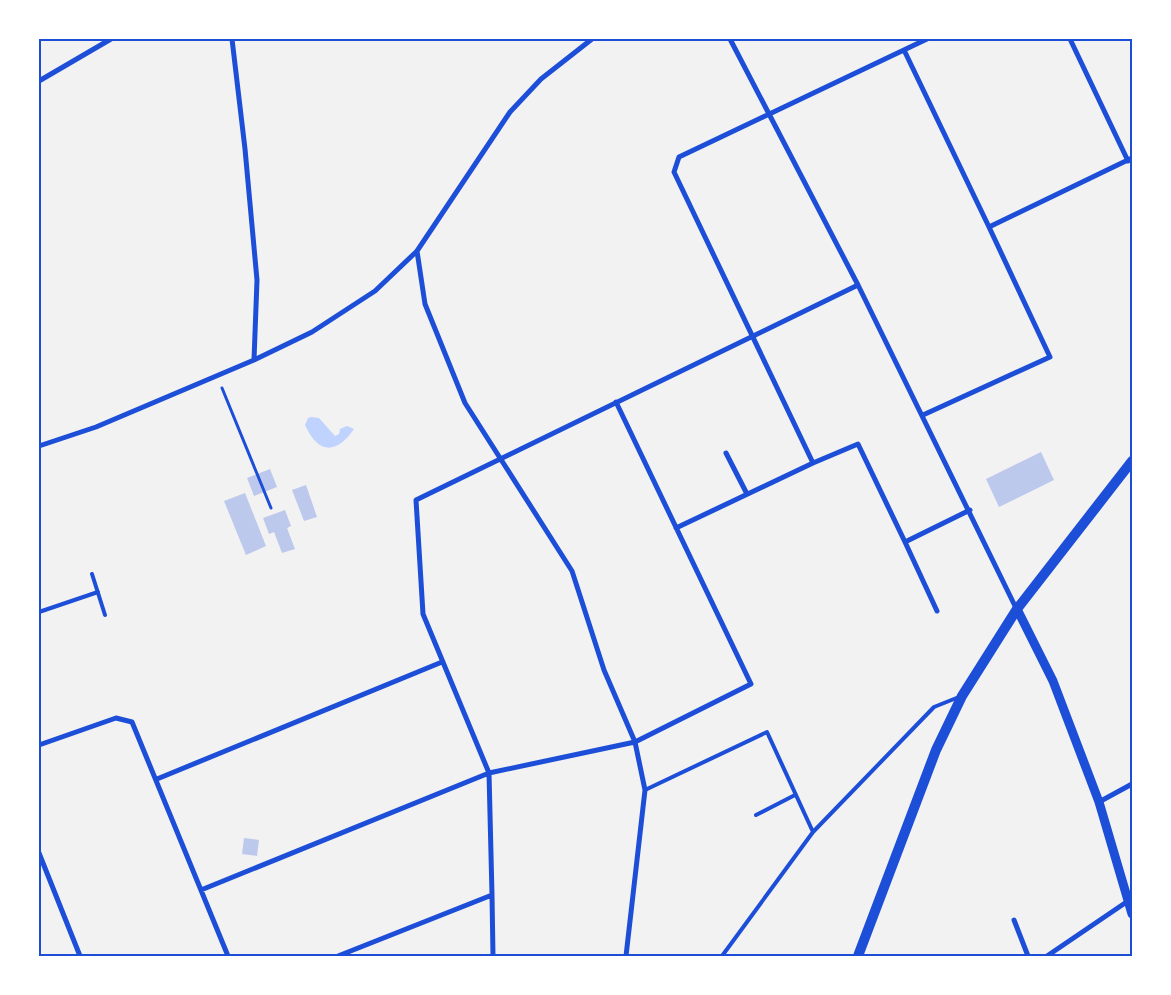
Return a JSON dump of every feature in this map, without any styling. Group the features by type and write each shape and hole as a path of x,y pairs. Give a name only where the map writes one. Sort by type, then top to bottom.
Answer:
{"main road":[{"path":"858,956 936,750 962,696 1017,609 1132,460"}],"street":[{"path":"39,81 111,39"},
{"path":"232,39 245,149 257,280 254,360"},
{"path":"39,446 96,427 254,360 312,332 374,291 417,251 510,112 541,79 592,39"},
{"path":"730,39 858,285 970,510 1052,681 1099,802 1132,914"},
{"path":"813,463 674,172 679,157 927,39"},
{"path":"990,228 1130,159 1070,39"},
{"path":"904,50 1050,357 923,415"},
{"path":"417,251 425,304 465,403 572,572 604,670 635,742 645,790 626,956"},
{"path":"493,956 489,773 423,614 416,500 858,285"},
{"path":"201,890 489,773 635,742 751,684 616,402"},
{"path":"676,528 813,463 858,444 937,611"},
{"path":"726,453 747,494"},
{"path":"905,542 970,510"},
{"path":"157,779 442,662"},
{"path":"39,744 116,718 132,722 228,956"},
{"path":"1099,802 1132,784"},
{"path":"39,853 80,956"},
{"path":"338,956 492,895"},
{"path":"1047,956 1128,901"},
{"path":"1014,920 1028,956"}],"lane":[{"path":"92,574 105,615"},
{"path":"39,612 98,592"},
{"path":"722,956 813,832 934,707 962,696"},
{"path":"645,790 767,732 813,832"},
{"path":"756,815 795,794"}],"path":[{"path":"217,377 271,508"}],"water":[{"path":"308,418 319,418 335,436 339,434 340,429 347,426 354,429 341,443 328,448 321,446 310,435 305,425"}],"building":[{"path":"1041,452 1054,480 999,507 986,479"},
{"path":"270,469 277,487 254,496 247,478"},
{"path":"306,485 317,517 304,521 292,490"},
{"path":"245,493 266,546 246,555 224,501"},
{"path":"285,510 291,526 287,528 295,549 282,553 274,532 269,534 263,518"},
{"path":"244,838 259,840 257,856 242,854"}]}
